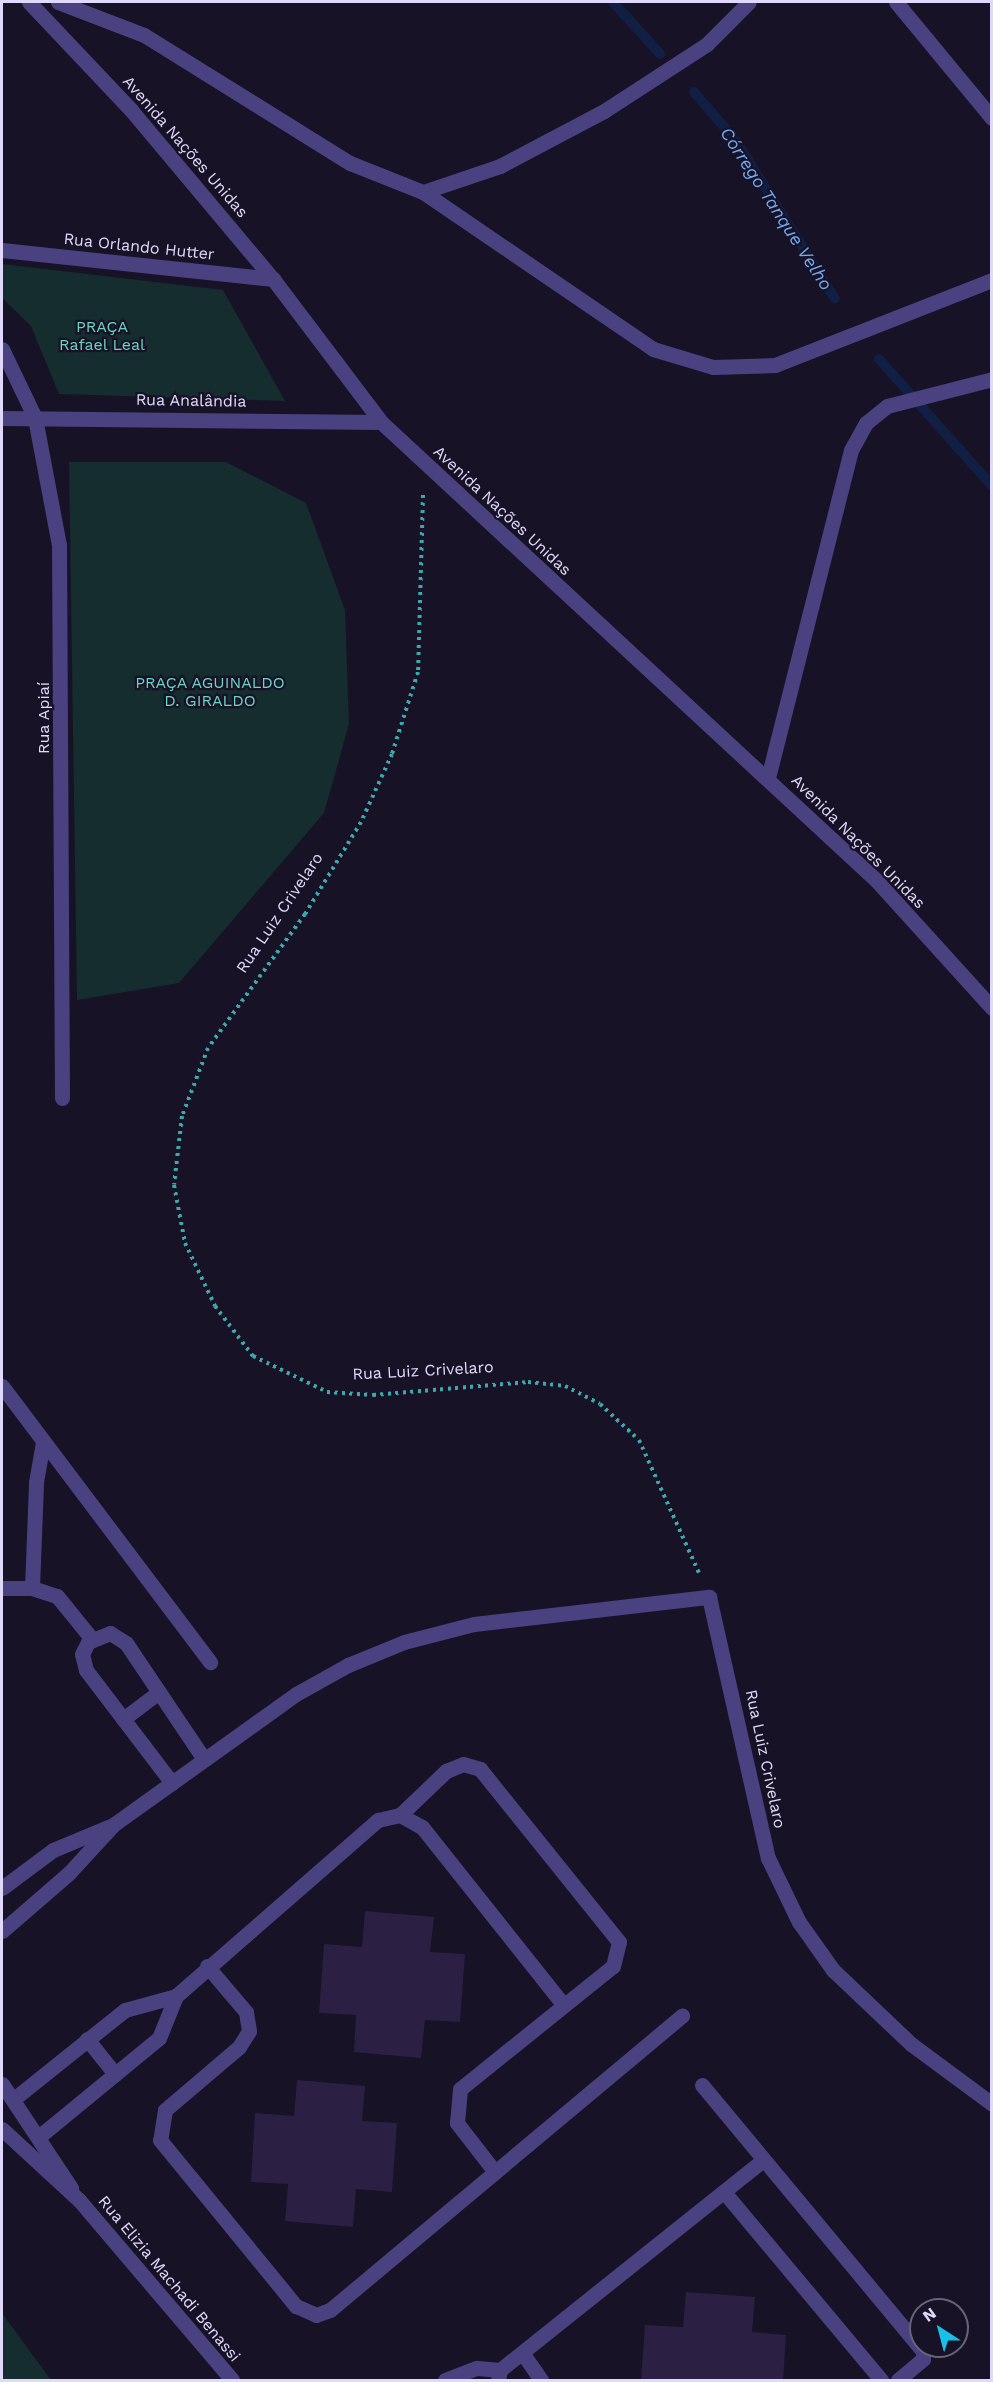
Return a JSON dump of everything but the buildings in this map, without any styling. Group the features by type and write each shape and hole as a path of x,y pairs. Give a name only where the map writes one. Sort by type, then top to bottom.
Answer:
{"street":[{"name":"Avenida Nações Unidas","path":"29,2 131,110 273,279 381,422 423,464 768,778 876,880 992,1008"},
{"path":"58,2 90,10 144,35 350,163 423,192 653,349 713,367 775,365 992,280"},
{"path":"423,192 500,166 604,111 707,44 749,2"},
{"path":"896,2 992,118"},
{"name":"Rua Orlando Hutter","path":"2,250 273,279"},
{"name":"Rua Apiaí","path":"2,350 34,418 52,492 60,555 62,1098"},
{"path":"768,778 856,441 866,423 887,406 992,379"},
{"name":"Rua Analândia","path":"2,418 381,422"},
{"path":"2,1386 210,1662"},
{"path":"32,1588 36,1482 43,1443"},
{"path":"2,1588 32,1588 69,1607 92,1639"},
{"path":"2,1931 69,1873 113,1825 204,1759 296,1694 404,1642 535,1614 710,1597"},
{"name":"Rua Luiz Crivelaro","path":"710,1597 768,1858 799,1922 833,1970 911,2044 992,2104"},
{"path":"172,1783 82,1662 83,1650 92,1639 106,1634 119,1637 204,1759"},
{"path":"123,1719 159,1692"},
{"path":"41,2135 159,2038 176,1996 207,1966 378,1820 400,1815 456,1766 472,1765 486,1776 619,1942 613,1966 562,2003 460,2090 457,2123 495,2172"},
{"path":"400,1815 422,1827 562,2003"},
{"path":"2,1888 53,1850 113,1825"},
{"path":"207,1966 246,2012 249,2031 239,2047 165,2110 160,2140 302,2311 316,2315 330,2310 682,2016"},
{"path":"15,2098 87,2039 138,2003 176,1996"},
{"path":"87,2039 115,2074"},
{"name":"Rua Elizia Machadi Benassi","path":"2,2084 15,2098 41,2135 79,2200"},
{"path":"702,2085 923,2351 923,2359 897,2380"},
{"name":"Rua Elizia Machadi Benassi","path":"2,2129 79,2200 232,2380"},
{"path":"445,2380 468,2369 499,2375 763,2160"},
{"path":"724,2192 881,2380"},
{"path":"523,2354 542,2380"}],"path":[{"name":"Rua Luiz Crivelaro","path":"423,464 424,591 415,682 392,754 361,822 305,914 208,1048 182,1116 174,1185 185,1243 214,1306 253,1356 327,1392 373,1395 528,1383 565,1386 600,1404 639,1440 666,1490 710,1597"}],"green space":[{"name":"PRAÇA Rafael Leal","path":"2,264 223,290 285,401 59,394 31,326 2,298"},
{"name":"PRAÇA AGUINALDO D. GIRALDO","path":"69,462 226,462 306,503 345,610 349,724 324,813 179,983 77,1000"},
{"path":"2,2313 51,2380 2,2380"}],"waterway":[{"name":"Córrego Tanque Velho","path":"613,2 660,54"},
{"name":"Córrego Tanque Velho","path":"694,92 736,141 835,299"},
{"name":"Córrego Tanque Velho","path":"879,359 992,486"}]}
